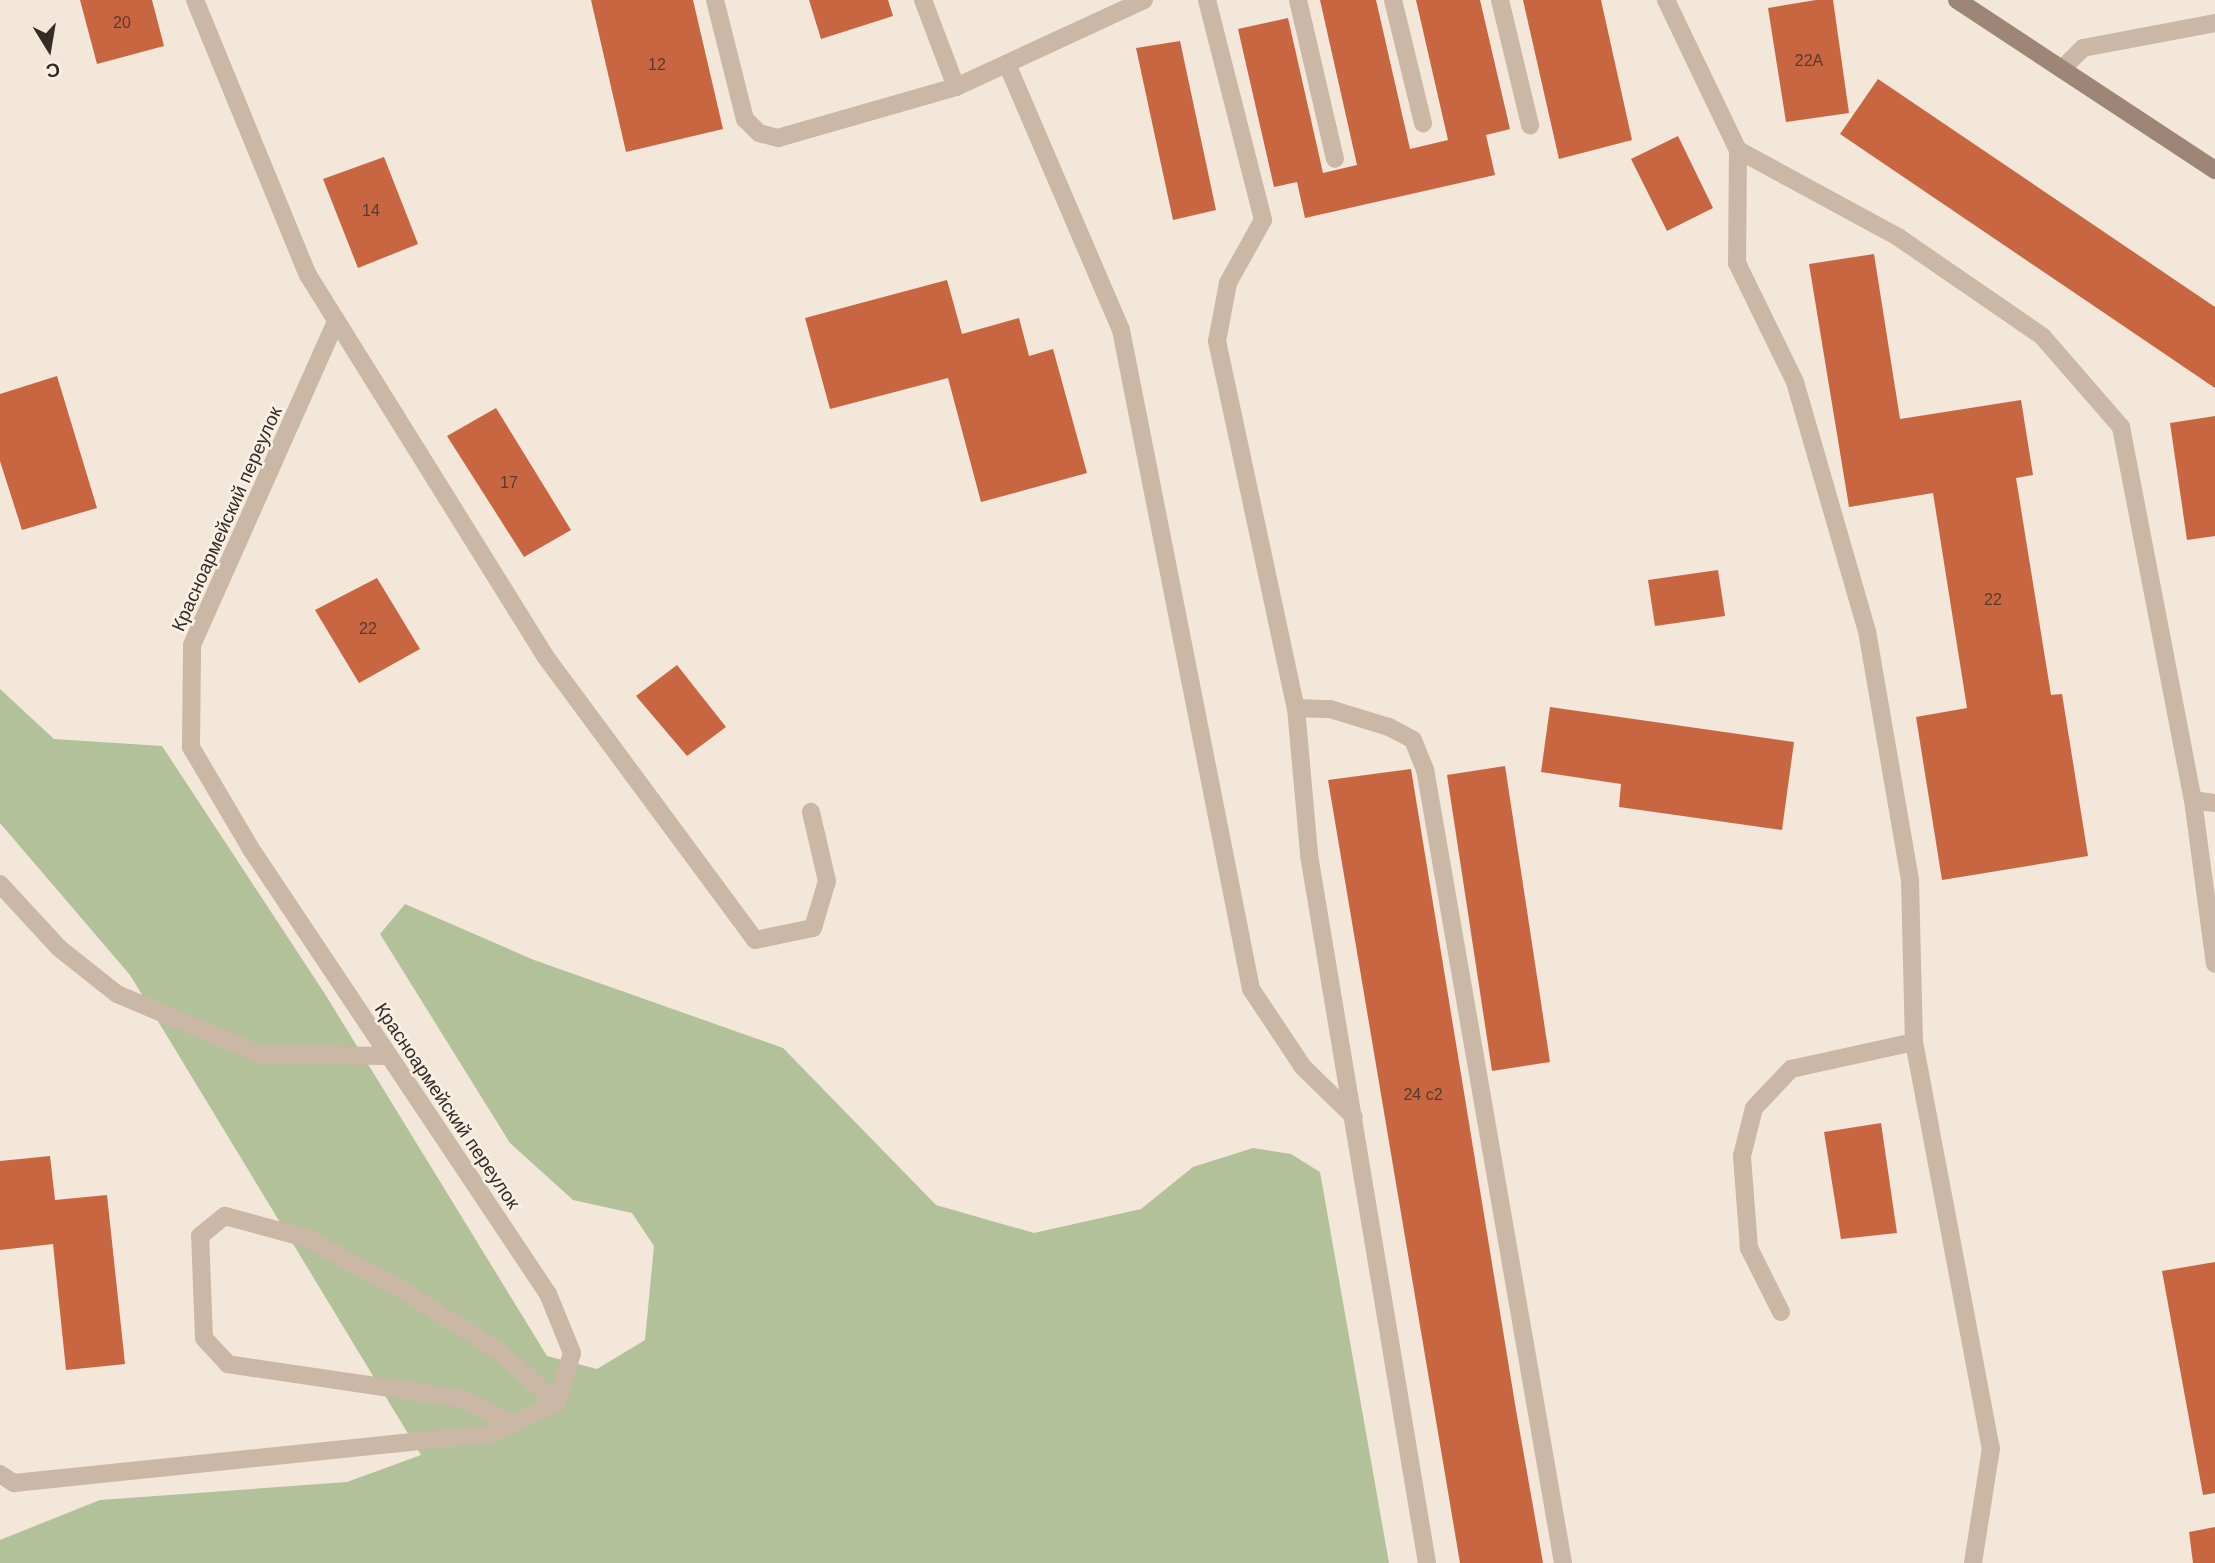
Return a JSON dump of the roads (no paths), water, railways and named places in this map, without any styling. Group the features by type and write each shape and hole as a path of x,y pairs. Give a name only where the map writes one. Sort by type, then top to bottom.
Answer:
{"main road":[{"path":"1957,0 2215,170"}],"street":[{"path":"195,0 308,275 545,656 755,940 813,928 827,881 811,812"},
{"path":"715,0 745,119 759,134 778,138 956,87 1144,0"},
{"path":"923,0 956,87"},
{"path":"1207,0 1263,220 1228,283 1217,341 1296,708 1309,855 1427,1563"},
{"path":"1298,0 1335,159"},
{"path":"1393,0 1423,123"},
{"path":"1500,0 1530,125"},
{"path":"1666,0 1738,149 1737,263 1795,382 1867,631 1910,880 1914,1042 1991,1448 1973,1563"},
{"path":"2062,69 2083,48 2215,23"},
{"path":"1007,64 1121,330 1251,989 1303,1067 1354,1116"},
{"path":"1738,149 1898,237 2042,336 2121,427 2193,800 2215,964"},
{"name":"Красноармейский переулок","path":"336,321 192,645 191,747 388,1056 548,1294 572,1353 557,1403"},
{"path":"1296,708 1330,709 1389,727 1413,740 1424,769 1563,1563"},
{"path":"2193,800 2215,803"},
{"path":"0,884 59,948 117,994 259,1054 388,1056"},
{"path":"1781,1312 1749,1248 1742,1156 1754,1108 1791,1069 1914,1042"},
{"path":"0,1474 14,1483 489,1434 512,1424 557,1403 500,1352 306,1238 225,1216 200,1236 204,1338 228,1364 464,1399 512,1424"}]}
